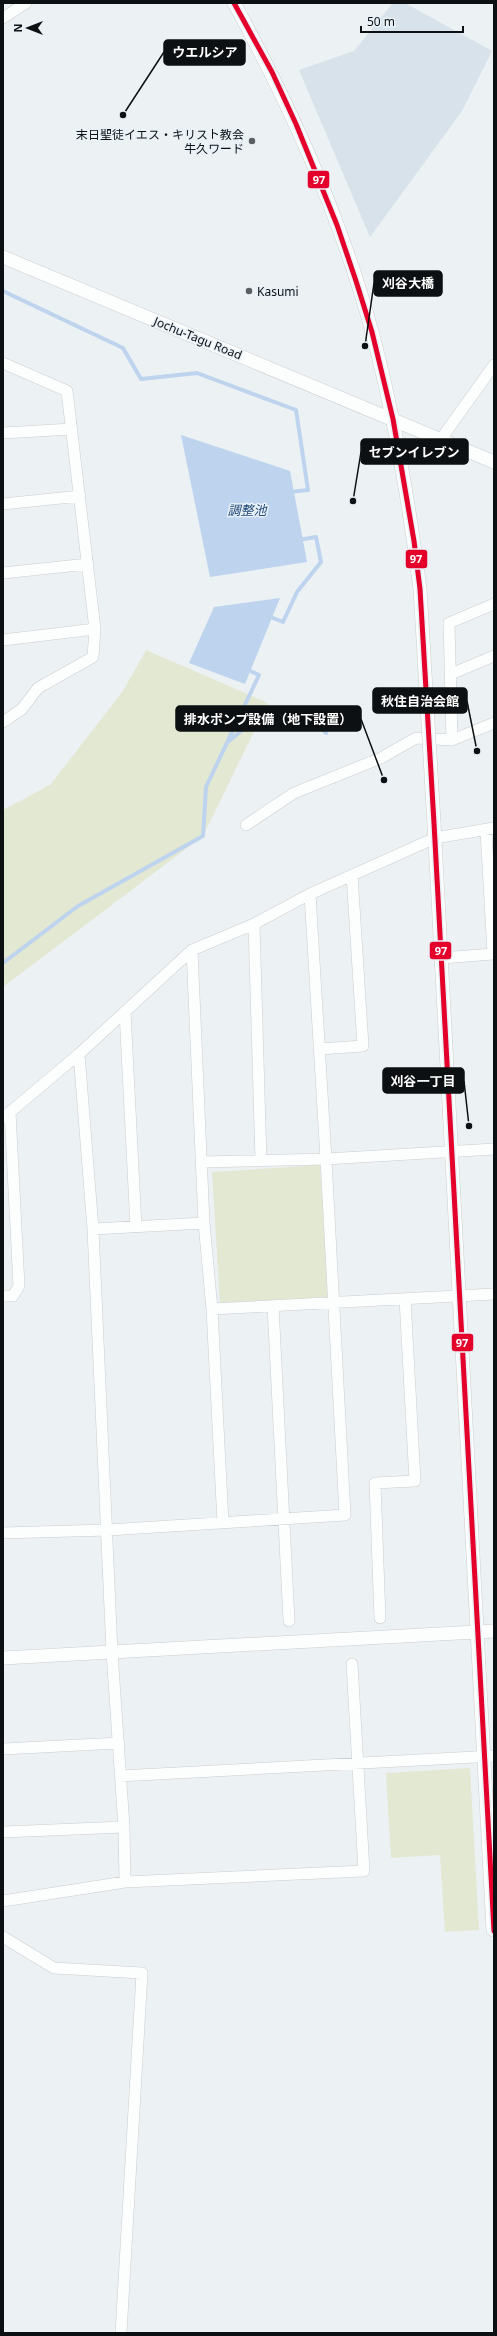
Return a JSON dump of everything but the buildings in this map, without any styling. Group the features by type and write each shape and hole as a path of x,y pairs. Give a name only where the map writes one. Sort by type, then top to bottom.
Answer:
{"street":[{"path":"3,18 26,3"},
{"path":"234,3 272,72 296,124 338,225 372,332 393,419 405,481 420,589 435,838 476,1632 489,1756 493,1931"},
{"name":"Jochu-Tagu Road","path":"3,257 393,419"},
{"path":"3,363 67,391 95,629 93,658 38,688 22,710 3,722"},
{"path":"441,440 494,365"},
{"path":"393,419 494,462"},
{"path":"3,433 72,429"},
{"path":"3,504 80,496"},
{"path":"3,573 88,564"},
{"path":"452,740 450,623 494,604"},
{"path":"3,640 95,629"},
{"path":"451,674 494,656"},
{"path":"246,824 294,793 381,758 416,738 452,740 494,723"},
{"path":"3,1296 13,1296 19,1286 7,1115 79,1054 192,950 254,924 310,894 435,838 490,829 493,954 441,958"},
{"path":"320,1049 363,1046 352,875"},
{"path":"3,1533 108,1530 345,1515 320,1049 310,894"},
{"path":"254,924 261,1161"},
{"path":"192,950 204,1224 212,1309 223,1523"},
{"path":"125,1012 136,1227"},
{"path":"79,1054 92,1229 108,1530 112,1652 124,1827 124,1882"},
{"path":"202,1162 326,1159 494,1149"},
{"path":"92,1229 204,1224"},
{"path":"212,1309 494,1294"},
{"path":"380,1618 375,1483 416,1481 405,1299"},
{"path":"273,1306 289,1621"},
{"path":"3,1658 494,1631"},
{"path":"3,1901 124,1882 364,1871 359,1762 352,1664"},
{"path":"3,1749 119,1743"},
{"path":"120,1776 489,1756"},
{"path":"3,1832 124,1827"},
{"path":"3,1937 54,1968 142,1973 121,2333"}],"shaded area":[{"path":"393,3 405,3 492,51 462,111 370,237 299,70 354,51"}],"green space":[{"path":"146,650 268,703 203,836 3,987 3,810 50,785 123,691"},
{"path":"320,1165 328,1297 220,1303 212,1172"},
{"path":"470,1768 479,1930 445,1932 440,1855 391,1858 386,1773"}],"water":[{"name":"調整池","path":"181,435 290,471 307,562 210,577"},
{"path":"280,598 245,684 189,663 214,607"}],"waterway":[{"path":"3,291 123,348 141,379 197,373 296,410 308,490 290,492"},
{"path":"268,616 283,622 297,592 321,562 316,537 298,540"},
{"path":"3,963 78,906 203,836 206,787 259,675 246,669"},
{"path":"229,741 258,717 287,712 310,717 326,733"}],"transit line":[{"name":"97","path":"234,3 272,72 296,124 337,225 356,281 372,332 393,419 414,541 420,589 434,823 494,1931"}],"place":[{"name":"ウエルシア","path":"123,115"},
{"name":"末日聖徒イエス・キリスト教会 牛久ワード","path":"252,141"},
{"name":"Kasumi","path":"249,291"},
{"name":"刈谷大橋","path":"365,346"},
{"name":"セブンイレブン","path":"353,501"},
{"name":"秋住自治会館","path":"477,751"},
{"name":"排水ポンプ設備（地下設置）","path":"384,780"},
{"name":"刈谷一丁目","path":"469,1126"}]}
